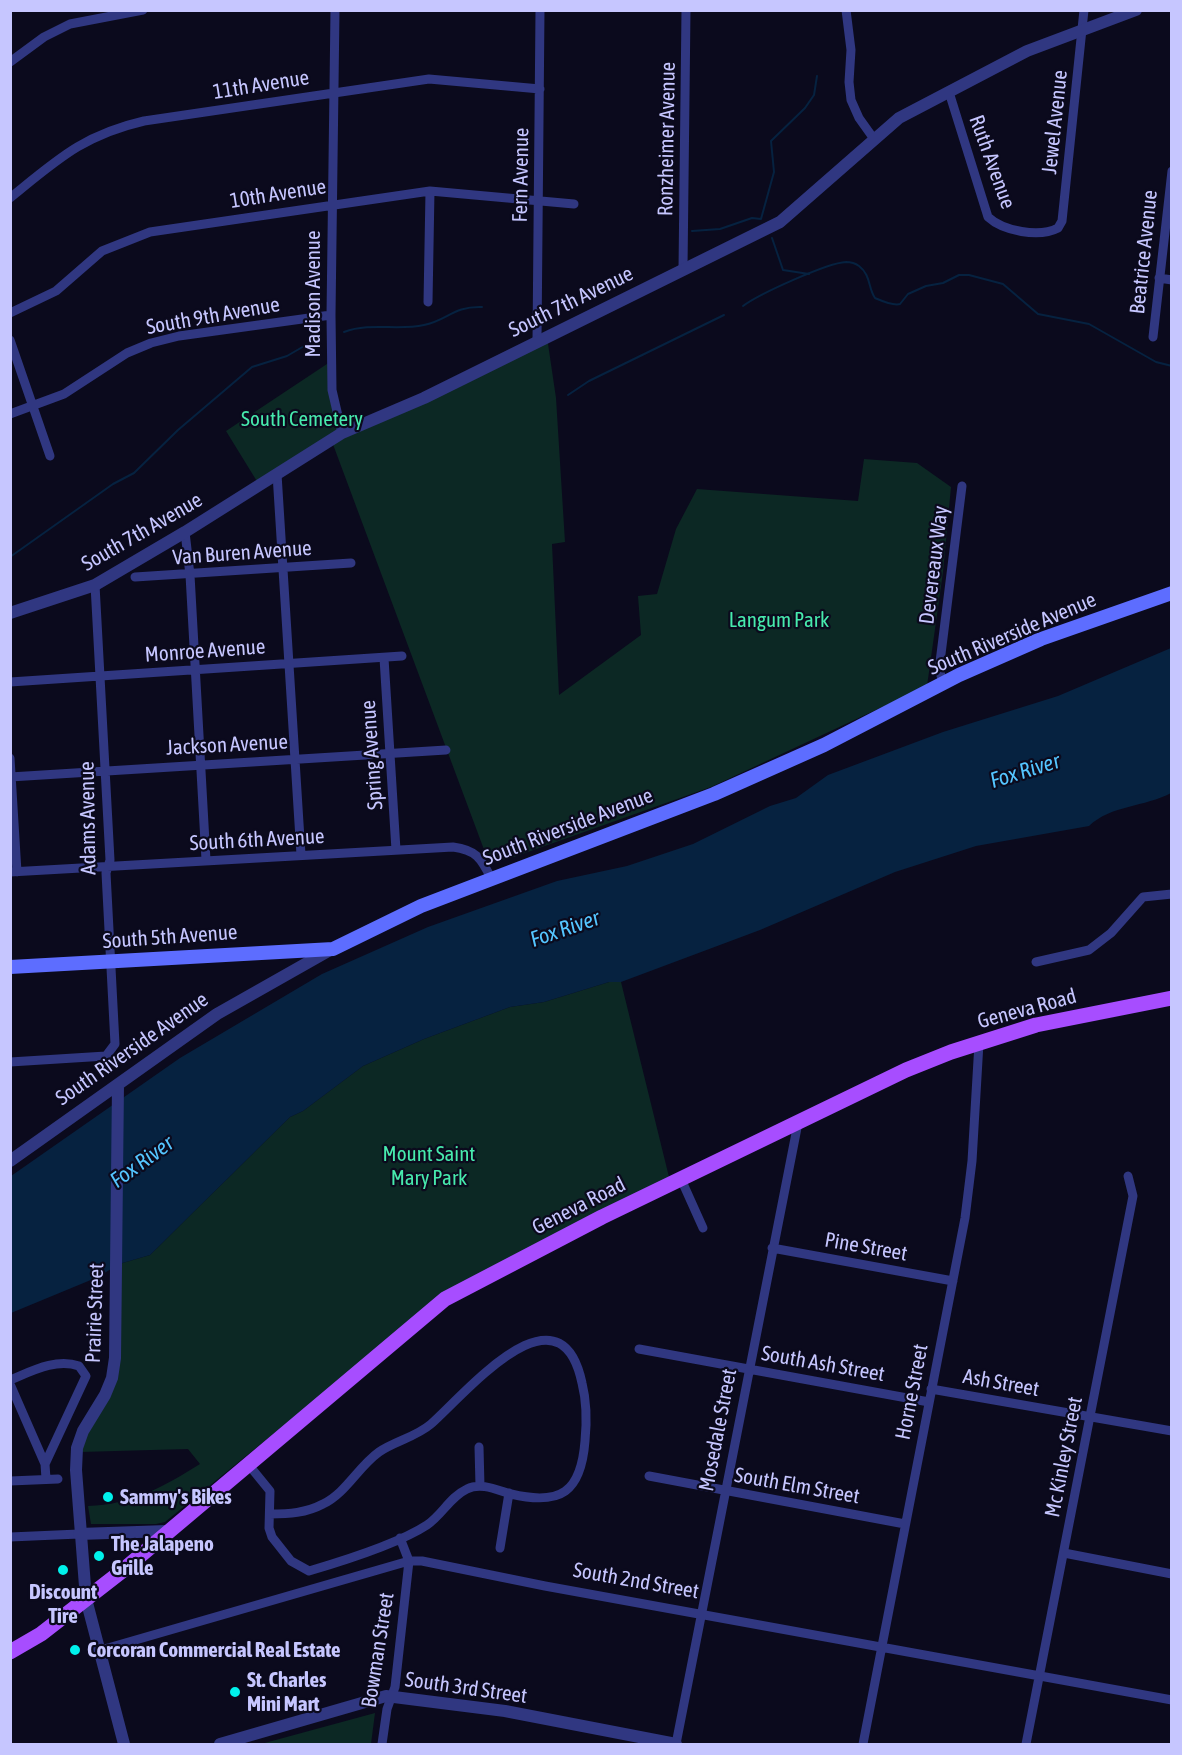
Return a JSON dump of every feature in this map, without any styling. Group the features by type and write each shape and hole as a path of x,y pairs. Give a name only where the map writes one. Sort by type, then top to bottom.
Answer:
{"main road":[{"name":"South Riverside Avenue","path":"333,949 421,906 714,794 824,745 864,722 959,675 1041,639 1172,593"},
{"name":"South 5th Avenue","path":"10,967 333,949"},
{"name":"Geneva Road","path":"86,1599 445,1299 681,1179 906,1070 1036,1025 1172,998"},
{"path":"10,1652 41,1634 86,1599"}],"street":[{"path":"10,62 44,37 70,24 143,10"},
{"name":"Madison Avenue","path":"335,10 332,390 342,433"},
{"name":"Fern Avenue","path":"537,340 540,10"},
{"name":"Ronzheimer Avenue","path":"683,269 686,10"},
{"path":"846,10 851,50 849,82 851,100 859,118 874,139"},
{"name":"Jewel Avenue","path":"1051,231 1062,221 1076,111 1084,10"},
{"name":"South 7th Avenue","path":"10,613 95,585 185,532 342,433 424,398 537,340 780,222 899,118 1027,51 1136,10"},
{"name":"11th Avenue","path":"10,198 66,152 115,128 333,92 429,79 540,89"},
{"name":"Ruth Avenue","path":"949,92 988,217 996,225 1007,228 1051,231"},
{"name":"Beatrice Avenue","path":"1153,337 1170,208 1172,171"},
{"path":"428,302 430,191"},
{"name":"10th Avenue","path":"10,313 56,291 102,251 124,240 150,232 430,191 574,204"},
{"path":"1159,278 1172,280"},
{"name":"South 9th Avenue","path":"10,414 64,394 127,353 151,343 179,336 331,315"},
{"path":"10,340 50,456"},
{"path":"277,474 285,569 301,855"},
{"name":"Devereaux Way","path":"944,684 939,670 962,486"},
{"path":"185,532 190,575 206,860"},
{"name":"Van Buren Avenue","path":"135,577 351,563"},
{"name":"Adams Avenue","path":"10,1062 106,1056 115,1044 106,873 110,860 95,585"},
{"name":"Monroe Avenue","path":"10,682 402,657"},
{"name":"Spring Avenue","path":"384,658 396,850"},
{"name":"Jackson Avenue","path":"11,777 446,750"},
{"path":"10,758 14,872"},
{"name":"South 6th Avenue","path":"14,872 453,846 469,849 481,856 491,878"},
{"path":"1036,962 1089,950 1111,933 1143,897 1172,894"},
{"name":"South Riverside Avenue","path":"12,1158 217,1014 333,949"},
{"name":"Horne Street","path":"863,1744 969,1195 979,1043"},
{"name":"Prairie Street","path":"118,1085 116,1287 112,1378 105,1395 83,1431 77,1448 79,1534 86,1599 124,1744"},
{"name":"Mosedale Street","path":"676,1744 798,1123"},
{"name":"Mc Kinley Street","path":"1026,1744 1133,1196 1128,1176"},
{"path":"681,1179 703,1228"},
{"name":"Pine Street","path":"772,1248 952,1281"},
{"path":"248,1464 270,1491 270,1514 272,1537 291,1561 309,1571 416,1532 438,1518 459,1494 480,1486 542,1498 555,1497 570,1489 580,1474 587,1422 585,1395 574,1356 558,1341 536,1343 491,1366 428,1427 381,1451 324,1504 294,1514 270,1514"},
{"name":"South Ash Street","path":"639,1349 929,1402"},
{"path":"10,1380 42,1367 67,1363 79,1366 86,1376 45,1464"},
{"path":"10,1384 45,1464 46,1479"},
{"name":"Ash Street","path":"931,1389 1172,1431"},
{"path":"478,1447 480,1486"},
{"name":"South Elm Street","path":"648,1476 905,1524"},
{"path":"10,1481 58,1479"},
{"path":"500,1548 509,1493"},
{"path":"10,1537 167,1531"},
{"path":"400,1538 409,1561"},
{"path":"1064,1553 1172,1574"},
{"name":"South 2nd Street","path":"100,1650 409,1561 422,1561 1172,1700"},
{"name":"Bowman Street","path":"382,1744 387,1709 395,1687 409,1561"},
{"name":"South 3rd Street","path":"220,1744 244,1741 386,1696 506,1712 676,1744"}],"green space":[{"name":"Langum Park","path":"547,337 556,398 565,542 552,544 559,695 641,635 638,596 657,594 676,529 697,489 858,501 864,459 917,463 951,487 943,572 927,686 711,787 511,858 489,863 331,439"},
{"name":"South Cemetery","path":"330,362 339,433 258,483 226,431"},
{"name":"Mount Saint Mary Park","path":"609,982 621,982 669,1177 450,1290 165,1522 91,1524 88,1506 119,1502 147,1493 200,1464 188,1449 80,1452 87,1431 108,1397 119,1264 150,1255 290,1117 303,1111 363,1066 424,1039 510,1007 544,1002"},
{"path":"375,1713 371,1744 261,1744"}],"water":[{"name":"Fox River","path":"1171,648 1171,793 1107,814 1089,826 976,846 895,872 760,930 621,982 609,982 544,1002 510,1007 424,1039 363,1066 303,1111 290,1117 150,1255 119,1264 98,1277 11,1313 11,1176 180,1058 322,974 428,927 557,881 627,866 693,844 770,806 796,798 828,775 943,732 1058,696"}],"waterway":[{"path":"692,231 720,229 752,218 761,219 774,172 771,141 805,108 814,95 817,76"},
{"path":"772,238 783,270 809,274"},
{"path":"743,306 793,280 846,262 854,263 863,270 875,298 894,304 900,304 908,294 926,286 943,283 959,275 969,275 1003,284 1038,314 1089,324 1156,362 1172,366"},
{"path":"344,332 374,327 414,327 432,323 457,311 482,307"},
{"path":"568,395 589,381 724,315"},
{"path":"10,557 113,484 134,473 178,430 252,367 287,356 318,338"}],"place":[{"name":"Sammy's Bikes","path":"108,1497"},
{"name":"The Jalapeno Grille","path":"99,1556"},
{"name":"Discount Tire","path":"63,1570"},
{"name":"Corcoran Commercial Real Estate","path":"75,1650"},
{"name":"St. Charles Mini Mart","path":"235,1692"}]}
